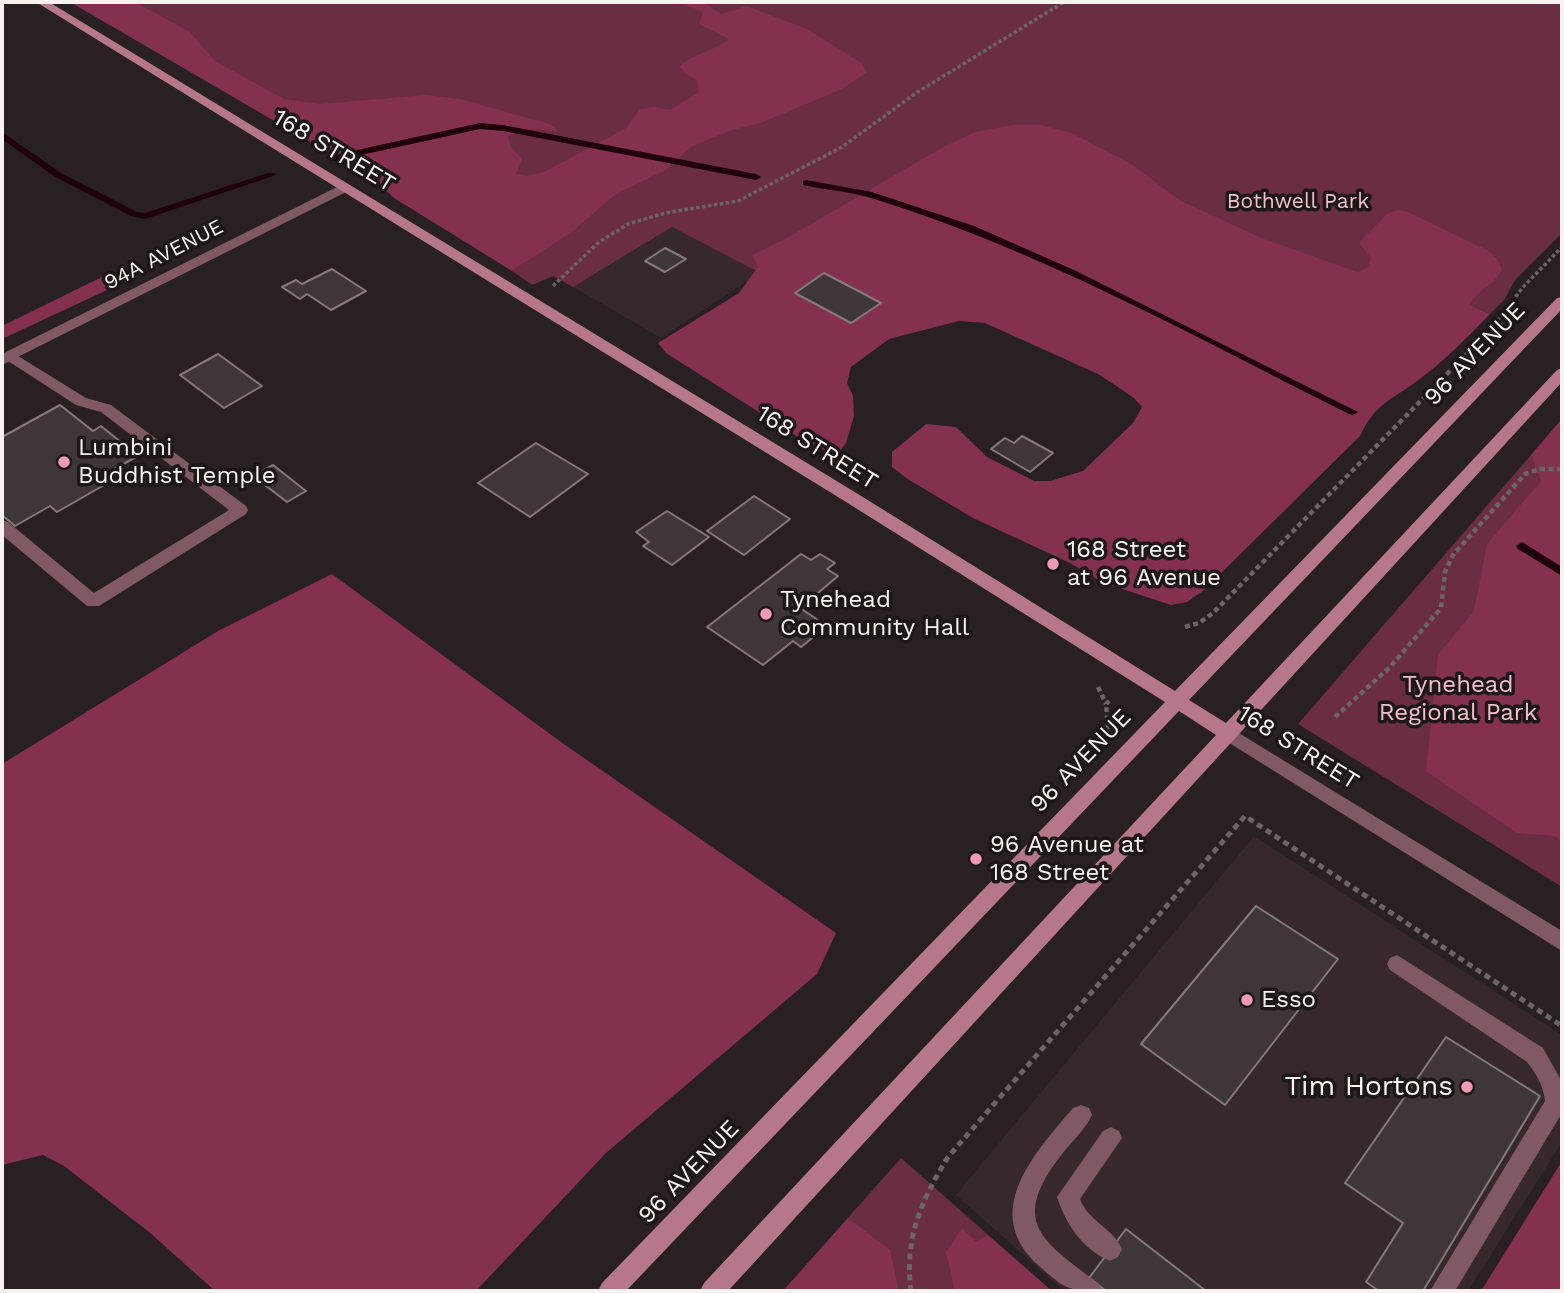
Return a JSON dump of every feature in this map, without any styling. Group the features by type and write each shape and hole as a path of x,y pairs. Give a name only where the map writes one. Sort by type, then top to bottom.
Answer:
{"main road":[{"name":"168 STREET","path":"41,2 840,491 1228,734"},
{"name":"96 AVENUE","path":"610,1291 1562,301"},
{"path":"712,1291 1562,373"}],"street":[{"name":"94A AVENUE","path":"6,358 345,187"},
{"path":"2,526 93,602 240,510 106,408 81,402 6,358"},
{"name":"168 STREET","path":"1228,734 1562,942"},
{"path":"1397,964 1535,1055 1549,1072 1555,1087 1556,1103 1442,1291"},
{"path":"1081,1115 1034,1173 1022,1209 1027,1230 1038,1249 1090,1291"},
{"path":"1110,1249 1076,1219 1068,1197 1111,1138"}],"path":[{"path":"545,290 558,282 604,237 628,223 665,213 738,201 842,147 901,103 1064,2"},
{"path":"1185,627 1199,623 1213,613 1503,317 1524,286 1562,247"},
{"path":"1335,717 1390,667 1441,608 1445,572 1453,555 1525,474 1540,469 1562,469"},
{"path":"1108,729 1106,704 1109,701"},
{"path":"911,1291 908,1251 913,1217 948,1157 1245,816 1562,1026"}],"shaded area":[{"path":"672,227 760,273 661,338 573,287"},
{"path":"1254,836 1562,1035 1562,1142 1468,1291 1064,1291 956,1195"}],"green space":[{"path":"70,2 135,2 190,32 215,61 284,99 320,104 426,95 460,99 550,124 559,132 529,129 508,136 511,147 522,159 516,174 526,176 544,172 626,128 640,109 655,107 670,110 699,92 697,80 684,73 680,66 729,39 699,24 703,12 679,2 703,2 721,14 747,6 807,29 860,62 867,72 842,89 761,123 732,130 693,146 664,171 616,194 573,231 512,271 394,198 374,179"},
{"name":"Bothwell Park","path":"94,2 1562,2 1562,233 1515,280 1504,300 1490,314 1477,308 866,207 760,273 672,227 573,287 553,276 532,285 512,271 527,261"},
{"path":"1012,125 1041,125 1072,133 1133,165 1179,200 1264,239 1358,272 1368,267 1371,258 1359,243 1387,214 1396,210 1406,211 1489,251 1499,262 1502,270 1499,275 1470,305 1490,314 1433,368 1377,410 1360,436 1203,591 1187,602 1171,605 1104,583 1070,563 973,518 892,467 892,452 926,424 956,427 987,457 1034,481 1050,481 1083,471 1133,423 1142,407 1134,398 1100,375 985,323 959,321 889,339 851,367 847,383 853,396 854,416 846,443 840,451 833,453 812,446 666,353 658,343 739,293 758,267 752,255 787,238 943,147 975,132"},
{"path":"104,276 119,278 105,291 2,339 2,326"},
{"name":"Tynehead Regional Park","path":"1562,419 1562,887 1298,724"},
{"path":"1562,419 1562,842 1555,836 1517,833 1426,771 1438,655 1474,611 1487,544 1541,481 1531,455"},
{"path":"332,574 561,742 836,933 817,974 606,1153 476,1291 215,1291 149,1232 64,1166 43,1155 2,1165 2,764 218,631"},
{"path":"901,1158 1052,1291 783,1291"},
{"path":"1562,1161 1562,1291 1481,1291"},
{"path":"848,1218 890,1250 899,1291 783,1291"},
{"path":"962,1228 976,1242 987,1235 1052,1291 955,1291 946,1252"}],"building":[{"path":"665,248 686,259 665,272 645,261"},
{"path":"332,269 366,291 331,310 307,294 300,299 282,287 296,280 302,284"},
{"path":"824,273 881,303 851,323 795,293"},
{"path":"218,354 262,386 224,408 180,375"},
{"name":"Lumbini Buddhist Temple","path":"60,405 93,431 101,426 138,456 114,469 118,472 110,477 113,480 57,512 50,506 15,526 2,515 2,437"},
{"path":"1022,436 1053,453 1030,472 991,449 1005,438 1014,443"},
{"path":"536,443 588,474 530,517 478,483"},
{"path":"273,465 306,491 287,502 253,476"},
{"path":"754,496 790,519 744,555 707,531"},
{"path":"667,511 709,537 672,565 643,546 649,542 636,532"},
{"name":"Tynehead Community Hall","path":"801,554 811,560 820,554 835,563 827,569 838,576 800,608 818,620 807,629 816,635 801,647 793,641 763,665 707,627"},
{"path":"1256,906 1338,959 1225,1105 1141,1044"},
{"path":"1446,1037 1540,1096 1423,1291 1379,1291 1366,1282 1403,1223 1345,1183"},
{"path":"1126,1229 1206,1291 1106,1291 1089,1278"}],"waterway":[{"path":"334,158 480,126 503,128 756,177"},
{"path":"2,135 58,175 134,214 145,216 271,175"},
{"path":"806,183 869,194 971,228 1071,272 1353,412"},
{"path":"1522,546 1562,572"}],"place":[{"name":"Lumbini Buddhist Temple","path":"64,462"},
{"name":"168 Street at 96 Avenue","path":"1053,564"},
{"name":"Tynehead Community Hall","path":"766,614"},
{"name":"96 Avenue at 168 Street","path":"976,859"},
{"name":"Esso","path":"1247,1000"},
{"name":"Tim Hortons","path":"1467,1087"}]}
